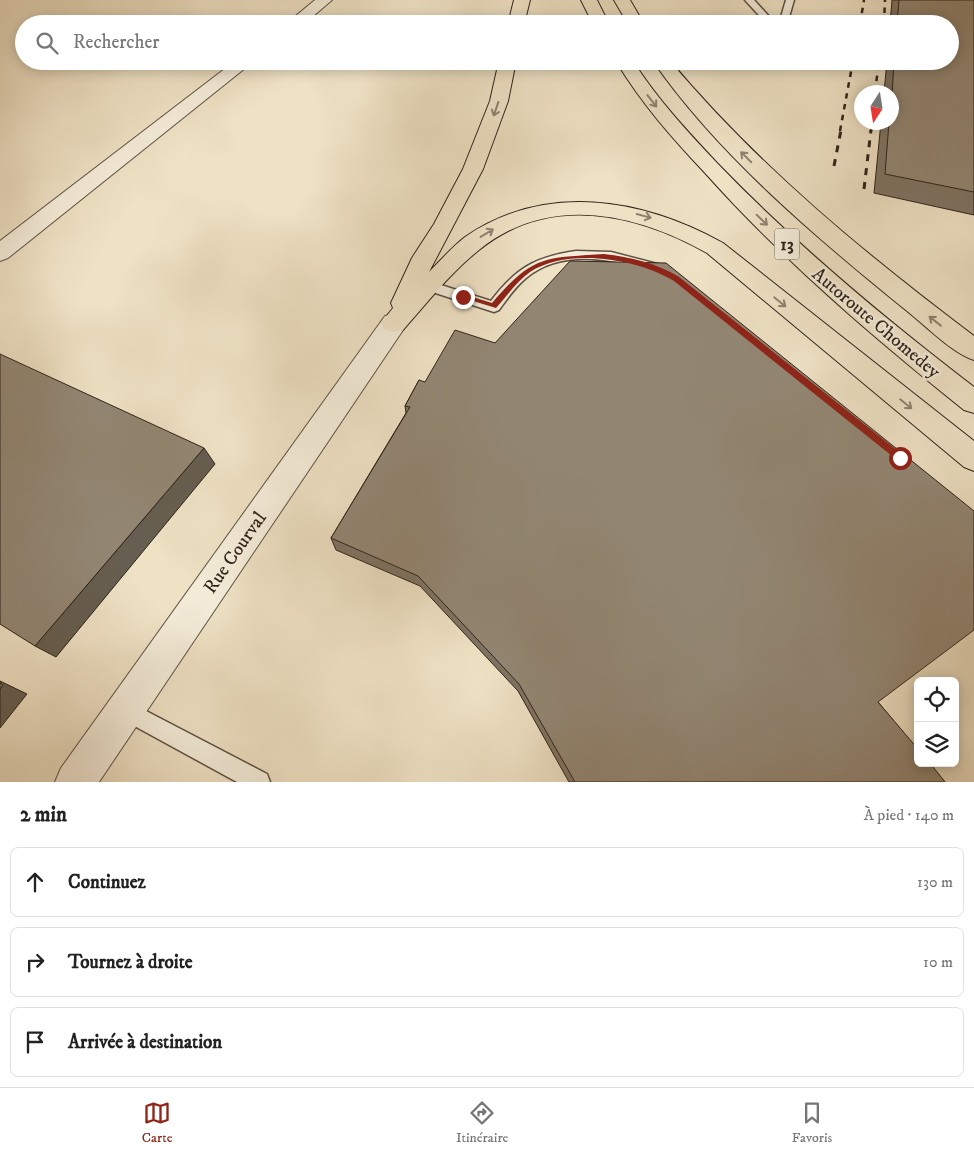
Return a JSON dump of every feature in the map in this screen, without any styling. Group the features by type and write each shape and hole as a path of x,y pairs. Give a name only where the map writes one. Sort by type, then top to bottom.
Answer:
{"highway":[{"path":"518,15 522,0"},
{"path":"589,0 596,15"},
{"path":"622,0 638,15"},
{"path":"394,323 421,284 472,169 499,100 506,70"},
{"name":"Autoroute Chomedey","path":"631,70 668,120 721,180 763,221 823,277 974,402"},
{"name":"Autoroute Chomedey","path":"668,70 728,139 809,216 873,271 974,350"},
{"path":"421,284 474,242 495,229 526,216 555,210 591,208 628,212 652,218 698,237 715,248 974,458"}],"street":[{"path":"305,15 324,0"},
{"path":"0,253 234,70"},
{"name":"Rue Courval","path":"76,782 394,323"}],"lane":[{"path":"749,0 763,15"},
{"path":"786,15 790,0"},
{"path":"421,284 494,307 516,280 528,271 540,264 581,256 625,259 660,269 676,279"},
{"path":"125,710 259,782"}],"building":[{"path":"899,0 974,0 974,192 885,174 888,130 899,130 899,85 893,85 893,70 959,70 959,15 898,15"},
{"path":"570,261 666,263 974,511 974,630 878,702 914,744 914,767 933,767 945,782 575,782 519,684 418,576 331,538 410,407 405,406 419,380 425,382 455,330 495,343"},
{"path":"0,354 204,448 35,646 0,624"}],"railway":[{"path":"862,15 864,0"},
{"path":"884,15 885,0"},
{"path":"840,131 851,70"},
{"path":"876,85 878,70"},
{"path":"834,166 841,130"},
{"path":"864,189 871,130"}],"route":[{"path":"463,297 494,307 516,280 528,271 540,264 558,259 604,256 625,259 660,269 676,279 900,458"}]}
